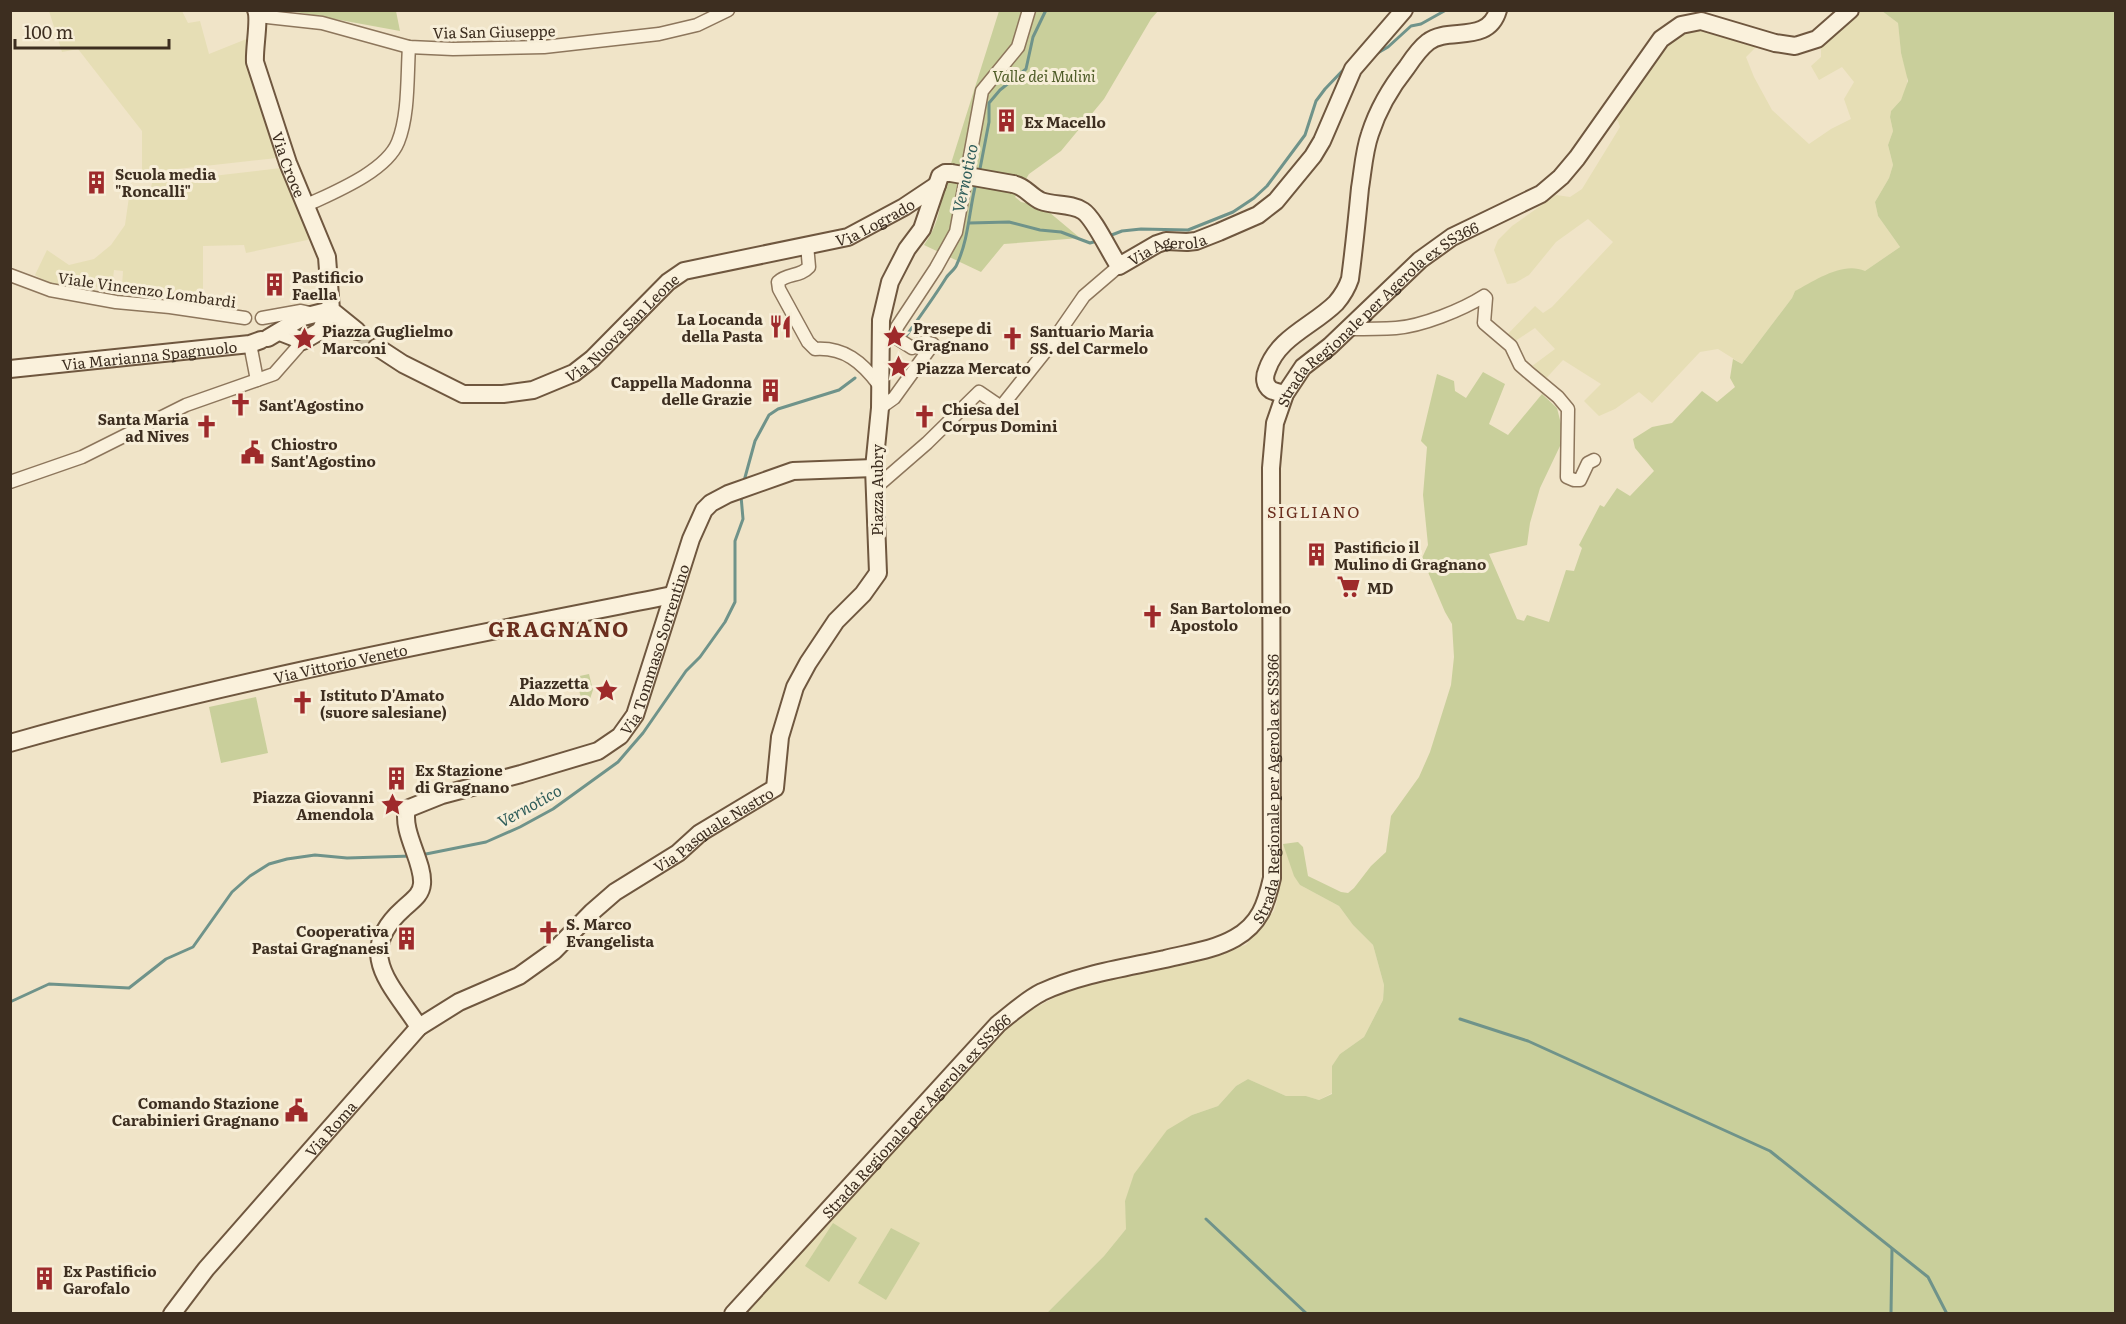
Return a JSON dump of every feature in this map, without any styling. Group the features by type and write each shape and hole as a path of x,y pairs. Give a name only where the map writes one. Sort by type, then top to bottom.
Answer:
{"street":[{"name":"Via San Giuseppe","path":"257,13 322,23 409,47 453,49 544,47 659,34 697,25 728,10"},
{"path":"879,408 894,398 933,344 925,342 912,348 895,337 897,327 936,268 956,232 982,91 1018,47 1029,10"},
{"path":"1285,394 1270,389 1265,383 1264,375 1277,351 1290,338 1336,303 1346,290 1350,279 1364,160 1369,136 1379,109 1394,83 1427,43 1435,38 1470,34 1489,26 1496,18 1498,10"},
{"name":"Strada Regionale per Agerola ex SS366","path":"733,1314 998,1024 1017,1009 1041,993 1072,981 1213,948 1236,938 1251,926 1265,906 1272,878 1271,468 1275,423 1285,394 1303,367 1330,346 1420,260 1452,237 1541,194 1561,177 1577,158 1661,39 1681,24 1701,21 1775,43 1795,46 1817,39 1850,10"},
{"name":"Via Agerola","path":"937,184 940,176 951,173 1022,185 1031,195 1042,201 1083,210 1115,260 1166,241 1196,241 1258,215 1276,201 1322,141 1353,69 1403,11"},
{"name":"Via Croce","path":"257,13 255,62 288,163 327,257 323,312"},
{"path":"305,206 358,179 383,162 398,145 405,120 409,47"},
{"path":"879,408 881,320 890,282 907,249 922,229 937,184"},
{"name":"Via Logrado","path":"807,245 857,234 904,207 937,184"},
{"path":"904,207 912,206 919,210 924,220"},
{"path":"807,245 809,267 802,273 783,277 778,282 779,288 808,342 815,349 828,348 845,354 862,365 879,385"},
{"name":"Via Nuova San Leone","path":"377,346 403,364 463,394 504,394 533,390 574,372 592,359 668,282 684,271 807,245"},
{"path":"874,489 927,443 979,392 1001,406 1048,348 1084,296 1115,260"},
{"name":"Viale Vincenzo Lombardi","path":"10,275 50,290 116,302 245,318"},
{"path":"1348,329 1410,326 1472,304 1484,296 1486,298 1484,323 1511,346 1520,365 1568,408 1568,477 1580,480 1588,463 1594,460"},
{"path":"262,318 301,311 323,312 357,331"},
{"path":"265,339 303,317 323,312"},
{"path":"10,482 82,457 186,405 274,374 303,341 320,332 323,312"},
{"path":"265,339 303,341"},
{"name":"Via Marianna Spagnuolo","path":"10,369 265,339 257,380"},
{"name":"Piazza Aubry","path":"878,573 874,468 879,408"},
{"name":"Via Tommaso Sorrentino","path":"419,1027 381,968 378,953 385,927 420,894 423,882 405,815 407,808 442,795 598,751 620,736 635,716 691,539 704,510 711,503 753,484 793,471 874,468"},
{"name":"Via Pasquale Nastro","path":"516,978 554,951 615,892 678,853 700,833 775,788 780,737 795,687 836,621 863,594 878,573"},
{"name":"Via Vittorio Veneto","path":"10,743 105,716 384,652 673,595"},
{"name":"Via Roma","path":"172,1314 206,1269 419,1027 459,1002 516,978"}],"shaded area":[{"path":"49,11 182,11 188,23 200,21 209,54 249,38 248,65 277,158 142,173 142,131 78,49 62,52"},
{"path":"1860,11 1882,11 1898,23 1901,53 1907,74 1907,87 1901,100 1891,111 1890,117 1893,131 1888,145 1893,165 1889,178 1875,202 1878,216 1900,247 1865,271 1795,291 1742,364 1718,349 1700,352 1652,403 1639,392 1615,409 1599,416 1584,401 1601,384 1563,360 1540,385 1524,372 1555,349 1535,328 1509,345 1503,339 1535,306 1543,313 1552,307 1613,242 1588,219 1556,242 1529,275 1515,283 1507,284 1494,250 1498,240 1512,226 1556,195 1570,197 1582,189 1620,127 1618,121 1612,116 1663,48 1685,32 1702,28 1758,45 1746,57 1754,77 1772,110 1809,144 1851,119 1844,99 1854,82 1842,67 1819,80 1811,66 1821,57 1821,42"},
{"path":"281,168 312,239 246,253 244,245 203,246 203,304 121,302 123,271 114,270 112,288 95,287 95,298 52,285 35,275 47,250 69,265 94,259 111,245 125,225 129,197 148,199 152,183"},
{"path":"1283,844 1300,885 1339,906 1353,925 1373,945 1384,985 1383,1000 1364,1037 1340,1054 1332,1093 1319,1100 1306,1096 1286,1096 1248,1079 1236,1086 1218,1106 1192,1115 1125,1201 1127,1228 1104,1256 1047,1313 744,1314 997,1037 1033,1009 1069,990 1246,945 1274,911"}],"green space":[{"path":"291,11 396,11 400,31"},
{"name":"Valle dei Mulini","path":"999,11 1158,11 1104,99 1061,151 1029,174 1015,197 1021,202 1043,207 1080,238 1004,244 981,272 924,245 937,220 942,192"},
{"path":"1882,11 2115,11 2115,1313 1047,1313 1104,1256 1126,1229 1125,1201 1134,1174 1167,1130 1192,1115 1218,1106 1236,1086 1248,1079 1286,1096 1306,1096 1319,1100 1332,1094 1332,1066 1340,1054 1364,1037 1383,1000 1384,985 1373,945 1353,925 1339,906 1300,885 1294,876 1283,844 1298,842 1303,847 1308,876 1341,892 1348,893 1386,852 1391,816 1419,777 1430,752 1451,685 1454,657 1452,624 1422,558 1428,545 1423,495 1427,447 1421,441 1437,374 1454,381 1455,391 1466,398 1483,372 1505,384 1489,424 1508,435 1542,394 1557,408 1561,424 1560,446 1540,488 1530,523 1527,545 1489,554 1517,619 1524,621 1527,615 1549,622 1566,570 1574,571 1582,548 1579,545 1600,505 1604,507 1617,488 1630,496 1654,471 1635,448 1633,439 1652,427 1672,423 1702,391 1717,402 1735,387 1730,378 1733,359 1742,364 1795,291 1838,270 1847,268 1865,271 1900,247 1878,216 1875,202 1889,178 1893,165 1888,145 1893,131 1891,111 1901,100 1908,81 1901,53 1898,23"},
{"path":"589,674 593,690 588,705 583,704 575,677"},
{"path":"256,697 268,753 221,763 209,707"},
{"path":"833,1223 857,1238 829,1282 805,1266"},
{"path":"891,1228 920,1243 886,1300 858,1283"}],"waterway":[{"name":"Vernotico","path":"979,174 989,122 989,103 1000,90 1026,69 1033,37 1046,10"},
{"path":"1376,54 1388,47 1411,26 1421,24 1446,10"},
{"path":"1109,236 1122,231 1141,229 1188,230 1233,212 1254,198 1267,186 1305,135 1316,101 1346,67"},
{"name":"Vernotico","path":"904,339 956,266 964,244 976,183"},
{"path":"969,223 1009,222 1040,230 1061,232 1090,243 1097,241"},
{"name":"Vernotico","path":"744,481 755,441 769,415 778,409 839,390 855,378"},
{"name":"Vernotico","path":"421,855 486,842 520,827 553,809 618,762 643,733 686,671 700,657 725,622 735,602 735,541 743,519 741,496"},
{"name":"Vernotico","path":"10,1002 49,984 129,988 166,959 193,947 232,892 250,876 269,864 315,855 347,858 412,856"},
{"path":"1460,1019 1528,1041 1770,1151 1928,1277 1947,1314"},
{"path":"1206,1219 1307,1314"},
{"path":"1891,1314 1892,1249"}],"tunnel":[{"path":"357,331 377,347"}],"place":[{"name":"Ex Macello","path":"1006,121"},
{"name":"Scuola media \"Roncalli\"","path":"97,182"},
{"name":"Pastificio Faella","path":"274,285"},
{"name":"La Locanda della Pasta","path":"781,327"},
{"name":"Presepe di Gragnano","path":"895,336"},
{"name":"Piazza Guglielmo Marconi","path":"304,339"},
{"name":"Santuario Maria SS. del Carmelo","path":"1012,339"},
{"name":"Piazza Mercato","path":"898,367"},
{"name":"Cappella Madonna delle Grazie","path":"770,390"},
{"name":"Sant'Agostino","path":"241,404"},
{"name":"Chiesa del Corpus Domini","path":"924,417"},
{"name":"Santa Maria ad Nives","path":"207,427"},
{"name":"Chiostro Sant'Agostino","path":"253,452"},
{"name":"Pastificio il Mulino di Gragnano","path":"1316,555"},
{"name":"MD","path":"1349,587"},
{"name":"San Bartolomeo Apostolo","path":"1152,616"},
{"name":"Piazzetta Aldo Moro","path":"607,691"},
{"name":"Istituto D'Amato (suore salesiane)","path":"302,703"},
{"name":"Ex Stazione di Gragnano","path":"397,778"},
{"name":"Piazza Giovanni Amendola","path":"392,805"},
{"name":"S. Marco Evangelista","path":"548,932"},
{"name":"Cooperativa Pastai Gragnanesi","path":"407,939"},
{"name":"Comando Stazione Carabinieri Gragnano","path":"297,1111"},
{"name":"Ex Pastificio Garofalo","path":"45,1279"}],"district":[{"name":"SIGLIANO","path":"1314,511"},
{"name":"GRAGNANO","path":"559,627"}]}
